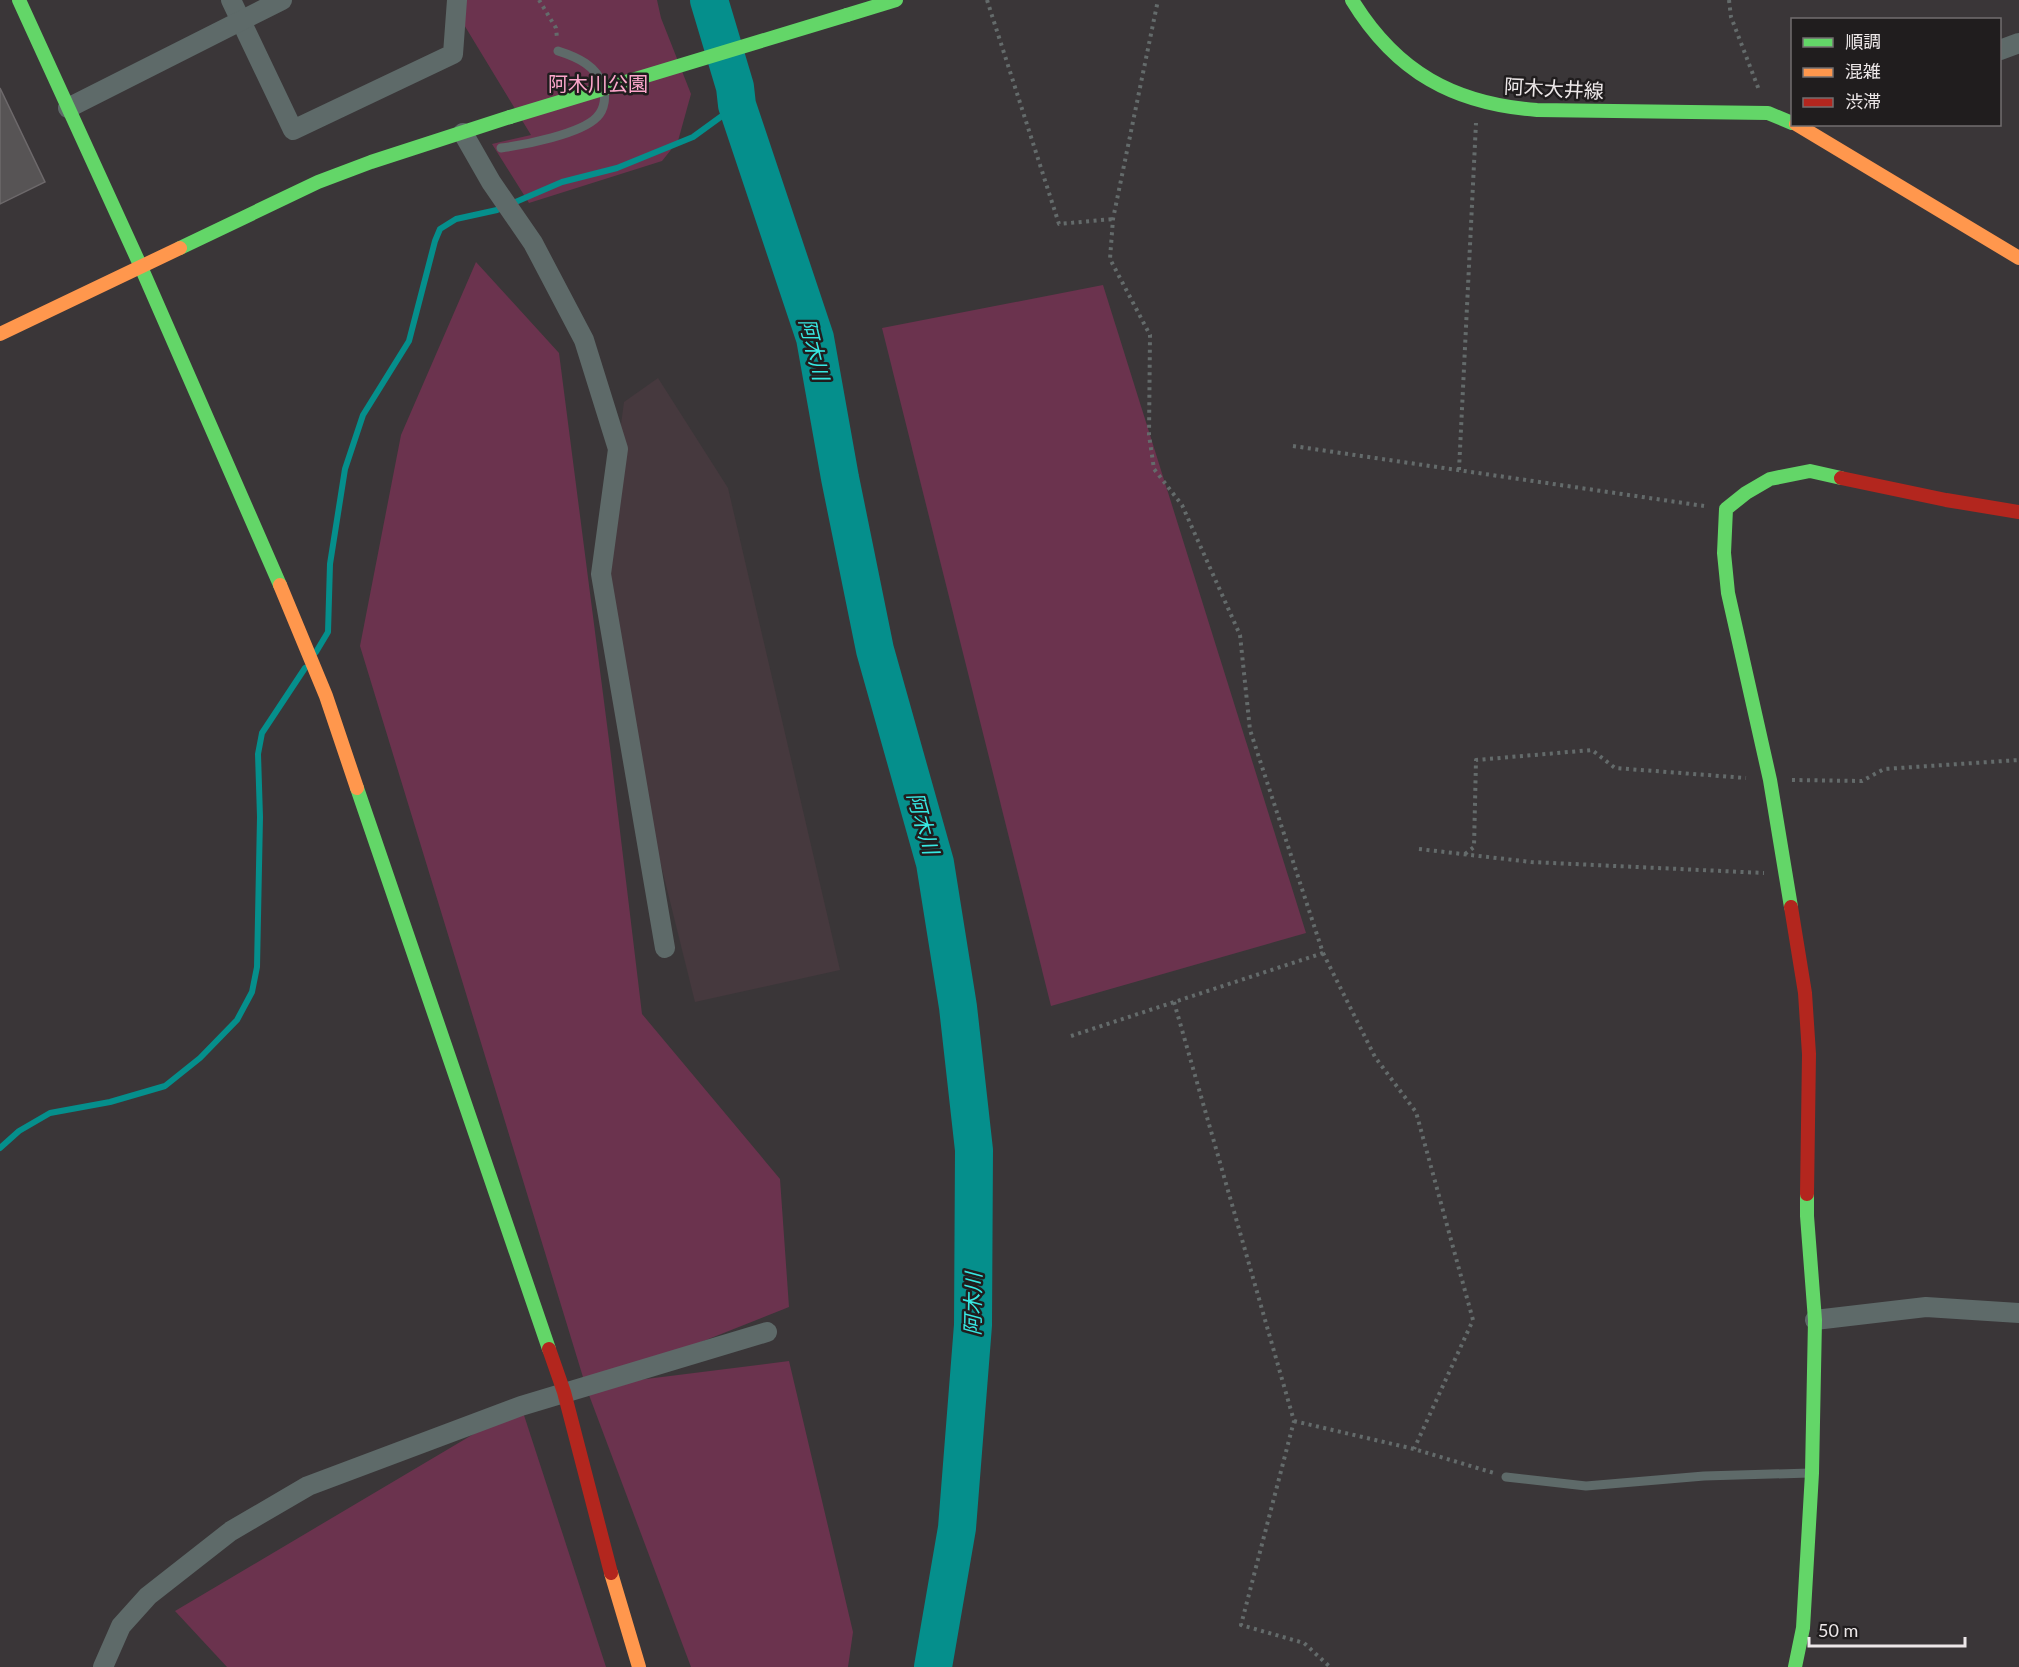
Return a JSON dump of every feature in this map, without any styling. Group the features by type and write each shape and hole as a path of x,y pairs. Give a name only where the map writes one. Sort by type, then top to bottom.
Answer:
{"street":[{"path":"19,0 141,267 303,638 326,696 564,1392 619,1604 639,1667"},
{"path":"231,0 293,129 453,54 457,0"},
{"path":"68,108 282,0"},
{"path":"0,334 318,182 371,162 510,117 896,0"},
{"name":"阿木大井線","path":"1352,0 1359,12 1390,49 1408,66 1443,88 1477,101 1555,111 1768,113 1791,122"},
{"path":"2001,50 2019,43"},
{"name":"阿木大井線","path":"1798,126 2019,258"},
{"path":"463,133 491,182 533,243 584,340 618,449 601,574 665,948"},
{"path":"1795,1667 1803,1628 1812,1473 1815,1320 1807,1216 1809,1054 1805,993 1770,780 1728,593 1724,553 1726,509 1746,493 1770,479 1810,471 1946,500 2019,512"},
{"path":"1815,1320 1926,1307 2019,1313"},
{"path":"103,1667 121,1626 148,1596 231,1531 308,1486 521,1406 767,1332"}],"lane":[{"path":"501,148 524,145 586,124 597,117 603,107 605,94 601,80 594,70 573,56 558,51"},
{"path":"1506,1477 1586,1486 1704,1476 1812,1473"}],"path":[{"path":"539,0 556,27 558,51"},
{"path":"987,0 1059,224 1113,219"},
{"path":"1158,0 1113,219 1110,258 1150,335 1149,435 1154,469 1182,505 1240,635 1250,730 1323,953 1375,1057 1416,1112 1473,1320 1414,1449"},
{"path":"1729,0 1731,17 1768,113"},
{"path":"1459,470 1477,101"},
{"path":"1293,446 1726,509"},
{"path":"1465,854 1474,847 1476,760 1592,750 1615,768 1770,780 1862,781 1884,768 2019,760"},
{"path":"1419,849 1531,862 1786,874"},
{"path":"1071,1036 1323,953"},
{"path":"1174,1002 1294,1421 1241,1624 1304,1643 1330,1667"},
{"path":"1294,1421 1414,1449 1506,1477"}],"shaded area":[{"path":"658,378 728,488 840,970 695,1002 628,732 601,574 624,402"}],"green space":[{"name":"阿木川公園","path":"449,0 657,0 661,18 691,94 678,141 662,161 529,203 492,144 531,135"},
{"path":"476,262 559,353 642,1014 780,1179 789,1307 590,1386 789,1361 853,1632 848,1667 691,1667 586,1387 360,646 401,435"},
{"path":"1103,285 1306,933 1051,1006 882,328"},
{"path":"521,1406 606,1667 227,1667 175,1611"}],"building":[{"path":"0,88 45,182 0,204"}],"waterway":[{"name":"阿木川","path":"709,0 735,87 737,105 815,338 840,478 875,650 935,863 958,1007 974,1150 973,1325 957,1528 933,1667"},
{"path":"316,652 328,632 330,564 345,469 363,415 409,341 440,229 456,219 497,210 562,182 617,168 693,137 737,105"},
{"path":"0,1148 19,1131 50,1113 110,1102 165,1086 200,1058 237,1020 252,992 257,967 260,817 258,754 262,733 305,668"}],"traffic: fast":[{"path":"19,0 141,267 280,585"},
{"path":"847,15 896,0"},
{"path":"1352,0 1369,25 1408,65 1454,92 1479,100 1507,107 1537,110 1768,113 1791,123"},
{"path":"510,117 847,15"},
{"path":"180,248 318,182 371,162 510,117"},
{"path":"1791,907 1770,780 1728,593 1724,553 1726,509 1746,493 1770,479 1810,471 1841,478"},
{"path":"357,788 549,1349"},
{"path":"1795,1667 1803,1628 1812,1473 1815,1320 1807,1194"}],"traffic: slow":[{"path":"1799,126 2019,258"},
{"path":"0,334 180,248"},
{"path":"280,585 326,696 357,788"},
{"path":"611,1573 639,1667"}],"traffic: jam":[{"path":"1841,478 1946,500 2019,512"},
{"path":"1791,907 1805,993 1809,1054 1807,1194"},
{"path":"549,1349 564,1392 611,1573"}]}
